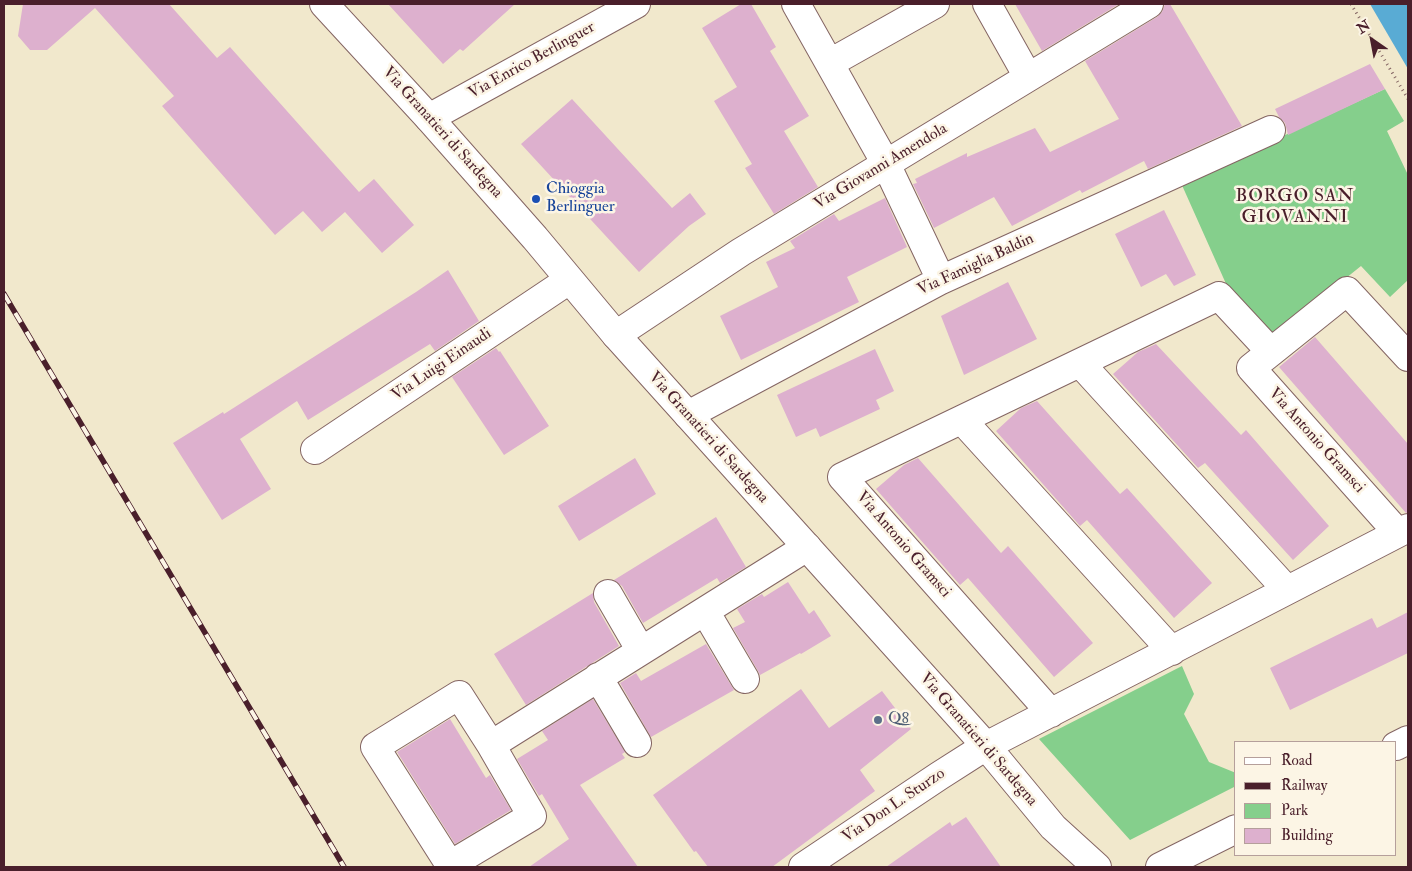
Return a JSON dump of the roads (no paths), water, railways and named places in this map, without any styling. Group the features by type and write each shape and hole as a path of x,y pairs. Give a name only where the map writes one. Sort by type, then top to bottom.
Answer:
{"street":[{"name":"Via Granatieri di Sardegna","path":"324,4 429,118 688,416 986,746 1053,827 1098,867"},
{"name":"Via Enrico Berlinguer","path":"429,118 636,4"},
{"path":"796,4 886,164 942,280"},
{"path":"830,63 935,4"},
{"path":"987,4 1028,77"},
{"name":"Via Giovanni Amendola","path":"616,335 741,252 1149,4"},
{"name":"Via Famiglia Baldin","path":"688,416 942,280 1271,130"},
{"name":"Via Luigi Einaudi","path":"315,450 569,280"},
{"name":"Via Antonio Gramsci","path":"986,746 1403,530 1251,368 1347,291 1408,357"},
{"name":"Via Antonio Gramsci","path":"1051,713 842,477 1219,296 1272,352"},
{"path":"1080,363 1287,590"},
{"path":"962,420 1172,651"},
{"path":"491,745 807,547"},
{"path":"608,594 641,650"},
{"path":"705,611 745,679"},
{"path":"598,677 637,743"},
{"path":"459,695 491,745 532,816 450,865 375,747 459,695"},
{"name":"Via Don L. Sturzo","path":"803,867 986,746"},
{"path":"1160,867 1234,829"}],"water":[{"path":"1370,4 1408,4 1408,69"}],"railway":[{"path":"4,294 344,867"}],"place":[{"name":"Chioggia Berlinguer","path":"536,199"},
{"name":"Q8","path":"878,720"}],"district":[{"name":"BORGO SAN GIOVANNI","path":"1295,207"}]}
